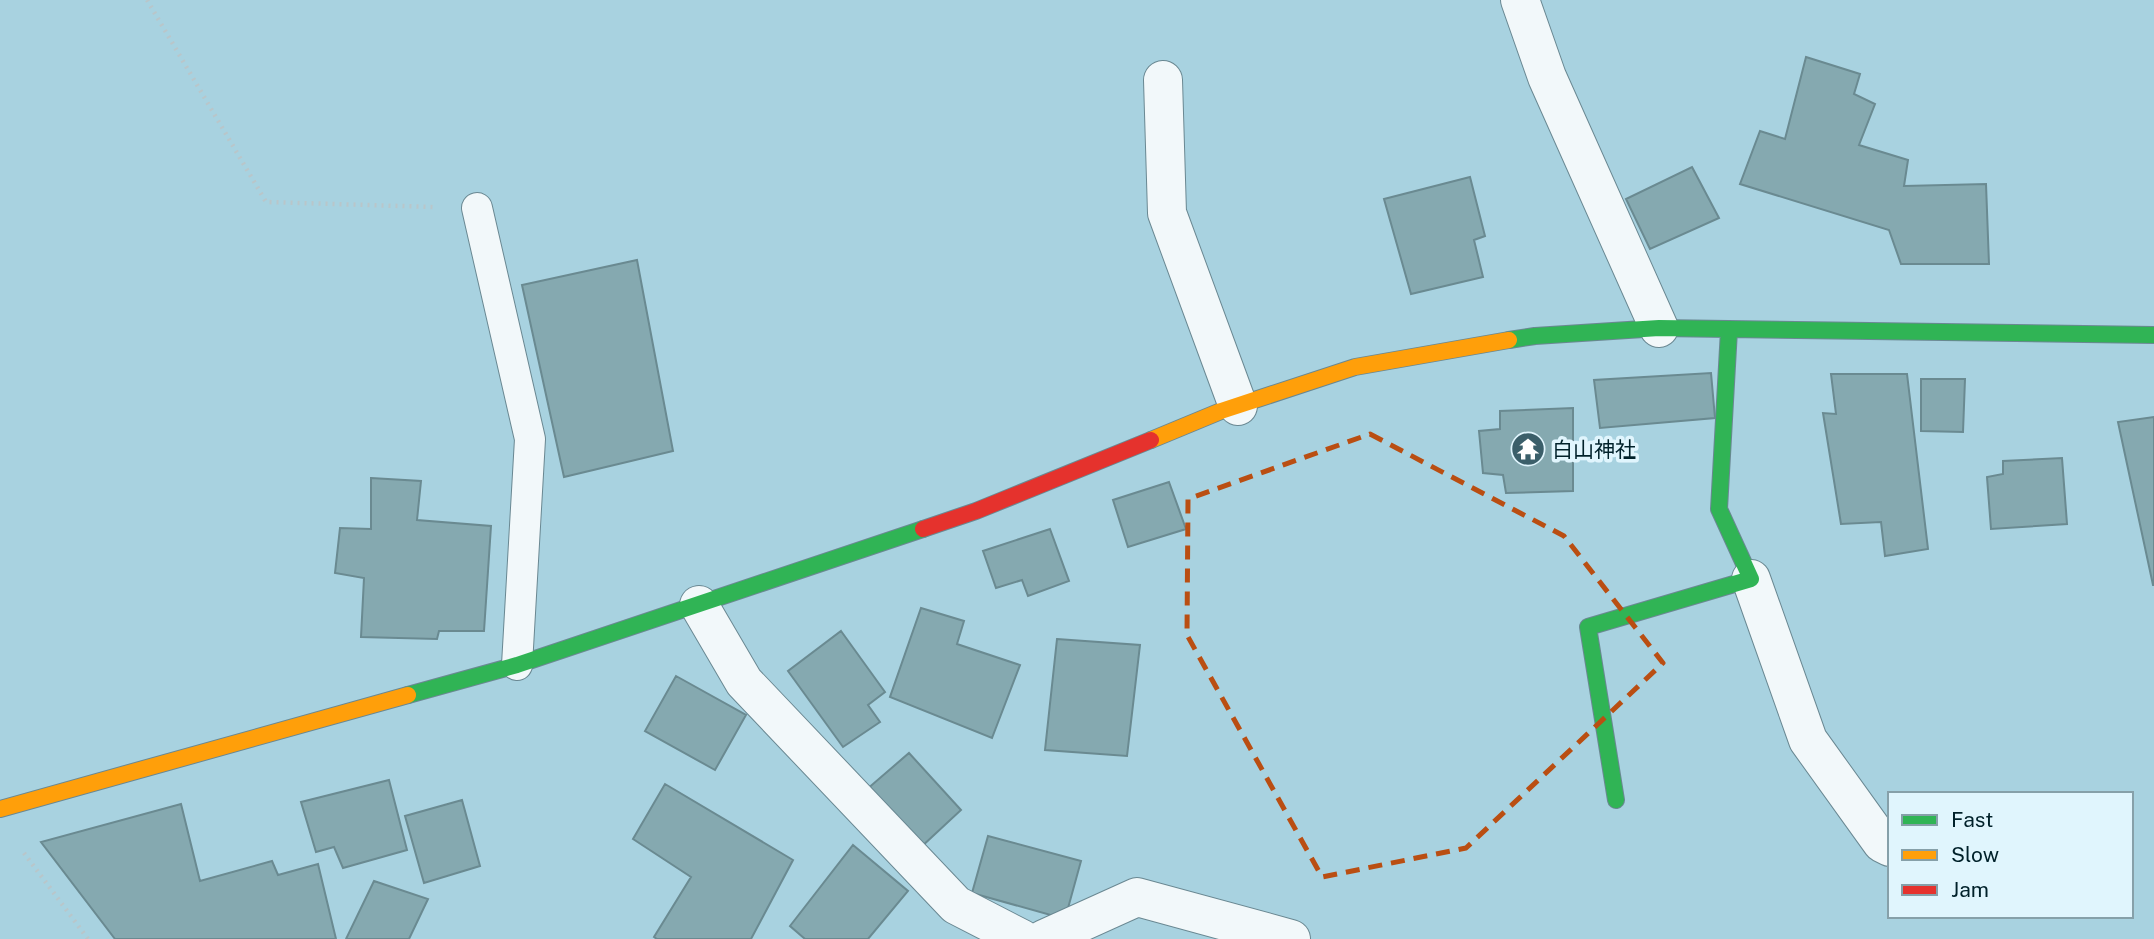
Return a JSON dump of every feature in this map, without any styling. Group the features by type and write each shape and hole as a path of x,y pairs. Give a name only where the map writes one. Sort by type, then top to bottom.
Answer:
{"street":[{"path":"1520,0 1547,77 1659,328"},
{"path":"1163,80 1167,213 1238,406"},
{"path":"0,809 517,665 699,606 976,511 1221,411 1355,367 1535,336 1659,328 2154,335"},
{"path":"1728,330 1719,509 1751,579 1808,740 1882,843 1888,846"},
{"path":"1616,800 1588,627 1751,579"},
{"path":"699,606 744,682 956,905 1022,939"},
{"path":"1044,939 1137,897 1291,939"}],"lane":[{"path":"477,208 530,439 517,665"}],"path":[{"path":"146,0 266,202 477,208"},
{"path":"22,851 88,939"}],"highlighted area":[{"path":"1370,434 1564,536 1663,663 1466,848 1322,877 1187,635 1188,499"}],"building":[{"path":"1806,57 1860,74 1854,94 1875,104 1859,145 1908,160 1904,186 1986,184 1989,264 1901,264 1889,230 1740,184 1760,131 1785,139"},
{"path":"1692,167 1719,218 1650,249 1626,199"},
{"path":"1470,177 1485,236 1474,240 1483,277 1411,294 1384,199"},
{"path":"637,260 673,451 564,477 522,285"},
{"path":"1711,373 1715,418 1600,428 1594,380"},
{"path":"1831,374 1907,374 1928,549 1885,556 1881,522 1841,524 1823,413 1836,414"},
{"path":"1921,379 1965,379 1963,432 1921,431"},
{"path":"1573,408 1573,491 1506,493 1503,475 1483,473 1479,431 1500,429 1500,411"},
{"path":"2154,417 2154,585 2153,585 2118,422"},
{"path":"2062,458 2067,524 1991,529 1987,477 2003,474 2003,461"},
{"path":"371,478 421,481 417,520 491,526 484,631 439,631 437,639 361,637 364,578 335,573 340,528 371,529"},
{"path":"1169,482 1186,529 1128,547 1113,500"},
{"path":"1050,529 1069,581 1028,596 1022,580 996,588 983,551"},
{"path":"921,608 964,621 957,644 1020,665 992,738 890,697"},
{"path":"841,631 885,692 868,705 880,722 843,747 788,671"},
{"path":"1057,639 1140,645 1127,756 1045,750"},
{"path":"676,676 746,715 715,770 645,731"},
{"path":"909,753 961,810 920,848 866,790"},
{"path":"389,780 407,850 343,868 334,847 316,852 301,802"},
{"path":"665,784 793,860 751,939 654,937 691,877 633,839"},
{"path":"462,800 480,866 424,883 405,816"},
{"path":"181,804 200,881 272,861 278,875 318,864 336,939 115,939 41,842"},
{"path":"988,836 1081,861 1065,919 972,893"},
{"path":"853,845 908,891 868,939 805,939 790,926"},
{"path":"374,881 428,899 409,939 346,939"}],"traffic: fast":[{"path":"1509,340 1659,328 2154,335"},
{"path":"1616,800 1588,627 1751,579 1719,509 1729,330"},
{"path":"408,695 517,665 923,529"}],"traffic: slow":[{"path":"1151,440 1221,411 1355,367 1509,340"},
{"path":"0,809 408,695"}],"traffic: jam":[{"path":"923,529 976,511 1151,440"}],"place":[{"name":"白山神社","path":"1528,449"}]}
